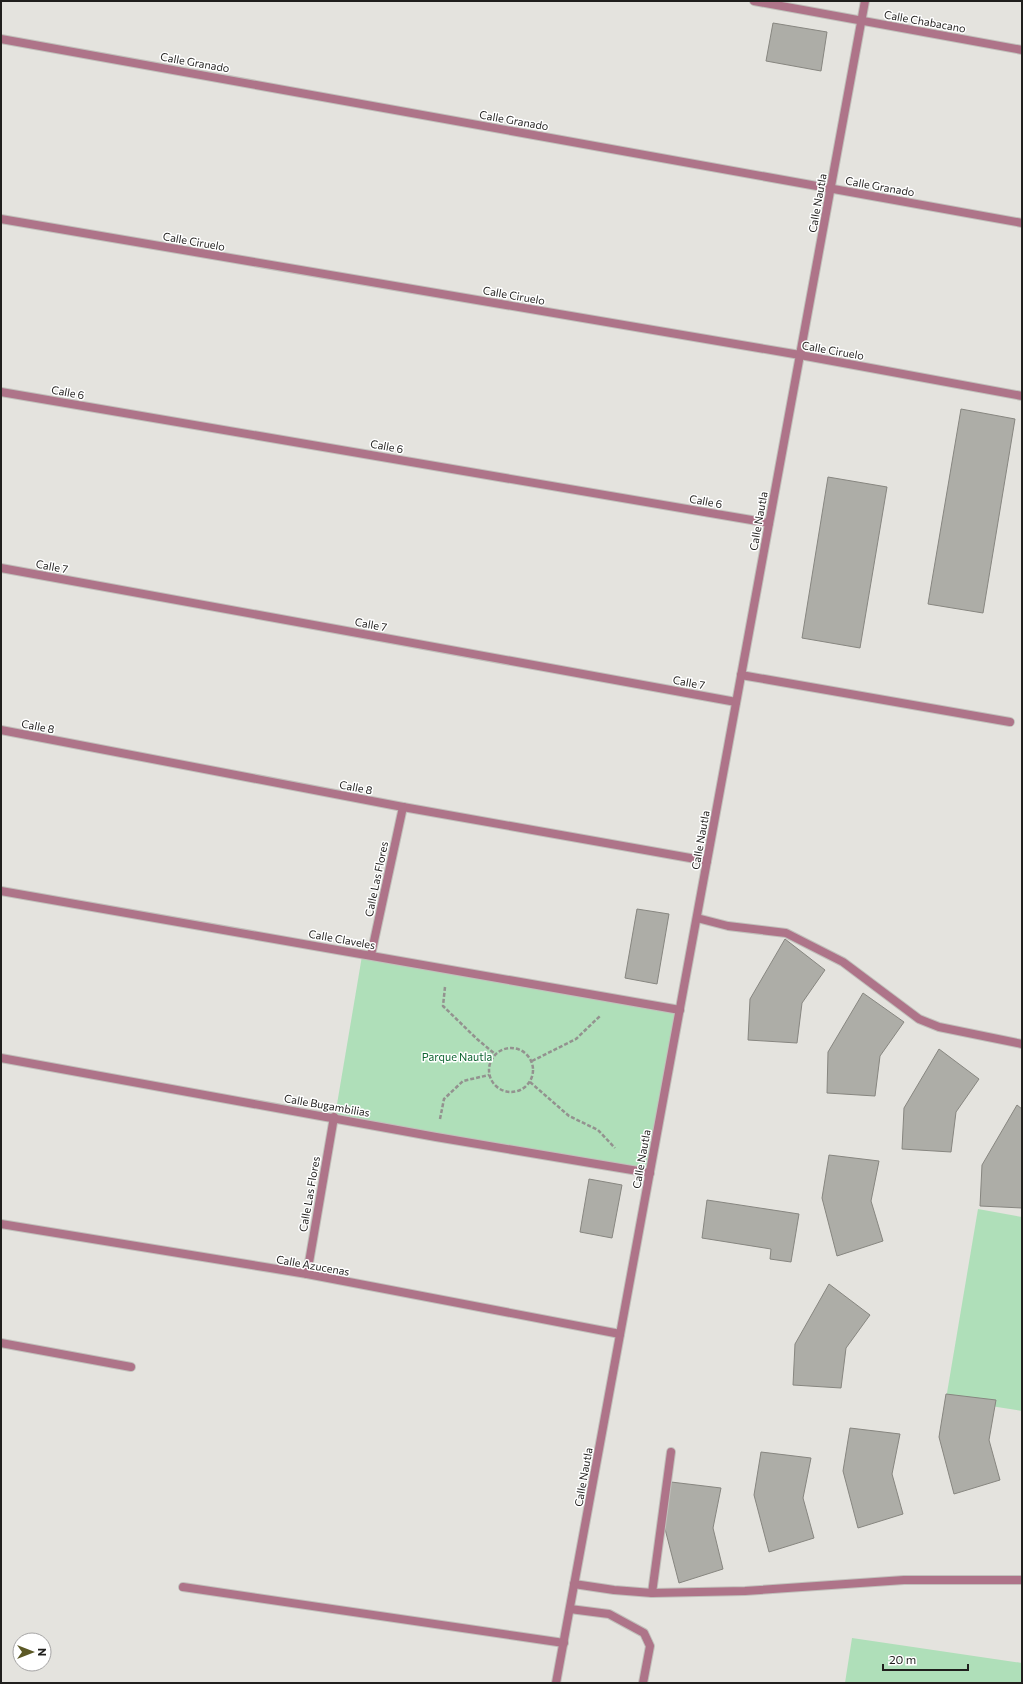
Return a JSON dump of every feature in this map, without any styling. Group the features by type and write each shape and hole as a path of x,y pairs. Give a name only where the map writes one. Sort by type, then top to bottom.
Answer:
{"street":[{"name":"Calle Chabacano","path":"754,1 1022,50"},
{"name":"Calle Nautla","path":"556,1683 865,1"},
{"name":"Calle Granado","path":"1,39 1022,223"},
{"name":"Calle Ciruelo","path":"1,219 800,355 1022,396"},
{"name":"Calle 6","path":"1,392 769,523"},
{"name":"Calle 7","path":"1,568 736,702"},
{"path":"741,675 1010,722"},
{"name":"Calle 8","path":"1,730 403,807 707,861"},
{"name":"Calle Las Flores","path":"371,956 403,807"},
{"name":"Calle Claveles","path":"1,891 680,1010"},
{"path":"697,918 728,926 786,933 844,962 919,1019 939,1027 1022,1044"},
{"name":"Calle Bugambilias","path":"1,1058 334,1117 436,1137 617,1168 650,1172"},
{"name":"Calle Las Flores","path":"307,1274 334,1117"},
{"name":"Calle Azucenas","path":"1,1224 307,1274 620,1334"},
{"path":"1,1343 131,1367"},
{"path":"652,1593 671,1452"},
{"path":"574,1584 614,1590 652,1593 745,1592 904,1580 1022,1580"},
{"path":"183,1587 564,1643"},
{"path":"570,1609 609,1614 644,1633 650,1646 643,1683"}],"path":[{"path":"448,969 443,1006 477,1040 495,1054"},
{"path":"532,1061 576,1039 617,1000"},
{"path":"508,1047 522,1050 532,1061 532,1075 530,1081 518,1091 503,1091 497,1087 489,1075 488,1067 490,1060 495,1054 508,1047"},
{"path":"436,1137 444,1099 463,1080 489,1075"},
{"path":"530,1081 569,1116 598,1130 616,1149 617,1168"}],"green space":[{"name":"Parque Nautla","path":"362,956 680,1010 650,1173 335,1116"},
{"path":"978,1209 1022,1217 1022,1411 946,1399"},
{"path":"852,1638 1022,1663 1022,1683 845,1683"}],"building":[{"path":"773,23 827,32 821,71 766,61"},
{"path":"961,409 1015,419 983,613 928,604"},
{"path":"828,477 887,487 860,648 802,638"},
{"path":"637,909 669,914 657,984 625,978"},
{"path":"785,939 825,970 802,1003 797,1043 748,1040 750,999"},
{"path":"863,993 904,1022 880,1056 875,1096 827,1093 828,1052"},
{"path":"939,1049 979,1079 956,1112 951,1152 902,1149 904,1108"},
{"path":"1017,1105 1022,1109 1022,1208 980,1206 982,1165"},
{"path":"829,1155 879,1161 871,1201 883,1241 837,1256 822,1198"},
{"path":"589,1179 622,1185 612,1238 580,1232"},
{"path":"707,1200 799,1214 791,1262 770,1259 771,1249 702,1238"},
{"path":"829,1284 870,1315 846,1348 841,1388 793,1385 795,1344"},
{"path":"946,1394 996,1400 989,1440 1000,1480 954,1494 939,1437"},
{"path":"850,1428 900,1434 892,1474 903,1514 858,1528 843,1471"},
{"path":"761,1452 811,1458 803,1498 814,1538 769,1552 754,1495"},
{"path":"671,1482 721,1488 713,1528 723,1569 679,1583 664,1525"}]}
